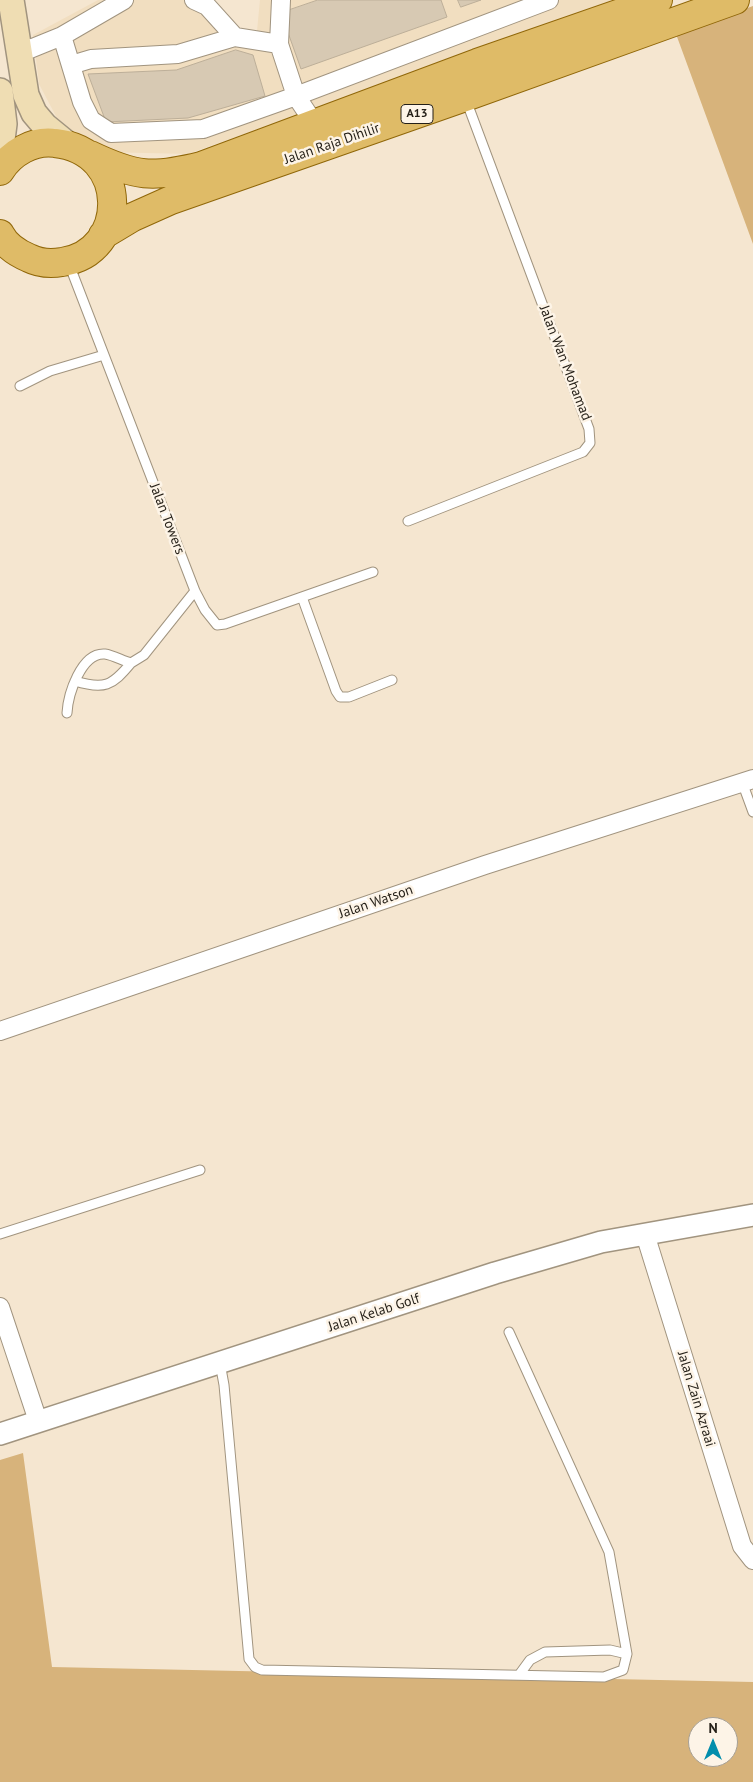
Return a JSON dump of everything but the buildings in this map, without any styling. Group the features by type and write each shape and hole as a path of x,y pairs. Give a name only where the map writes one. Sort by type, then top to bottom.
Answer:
{"main road":[{"path":"11,0 26,95 34,113 45,126 78,150"},
{"name":"Jalan Raja Dihilir","path":"78,150 115,167 144,174 169,174 201,166 630,5 658,0"},
{"name":"Jalan Raja Dihilir","path":"103,235 133,217 171,200 465,98 735,0"},
{"path":"0,91 4,124 0,155"},
{"name":"A13","path":"0,171 17,153 32,145 49,142 78,150 102,168 110,184 113,202 110,219 103,235 94,247 82,255 68,261 51,264 34,261 0,262"},
{"name":"A13","path":"0,234 16,252 34,261"}],"street":[{"path":"17,38 23,46 30,49 62,36 124,0"},
{"path":"194,0 207,6 235,37"},
{"path":"62,36 82,102 91,120 110,133 203,129 296,96 549,0"},
{"path":"284,1 279,44 296,96 314,123"},
{"path":"22,68 30,59 62,36"},
{"path":"71,65 91,59 178,54 235,37 279,44"},
{"name":"Jalan Watson","path":"0,1031 485,865 748,780"},
{"name":"Jalan Kelab Golf","path":"0,1434 495,1273 601,1242 753,1215"},
{"name":"Jalan Zain Azraai","path":"645,1234 742,1546 753,1560"},
{"path":"2,1318 38,1422"}],"lane":[{"name":"Jalan Wan Mohamad","path":"408,521 583,452 590,443 589,429 465,98"},
{"name":"Jalan Towers","path":"68,261 195,591 212,621 217,625 226,624 302,597"},
{"path":"20,386 50,371 104,354"},
{"path":"373,572 302,597 336,691 340,697 349,697 392,680"},
{"path":"75,682 92,687 109,684 144,655 195,591"},
{"path":"67,713 68,699 84,664 96,656 105,654 132,663"},
{"path":"748,780 753,812"},
{"path":"0,1234 200,1170"},
{"path":"220,1363 224,1385 249,1659 255,1667 262,1670 604,1677 623,1670 627,1654 609,1552 510,1332"},
{"path":"519,1675 530,1660 545,1652 610,1650 627,1654"}],"shaded area":[{"path":"98,0 196,0 256,41 260,0 620,0 188,154 102,152 59,122 39,84 33,35"},
{"path":"753,6 753,244 676,34"},
{"path":"23,1453 52,1667 753,1682 753,1782 0,1782 0,1460"}]}
